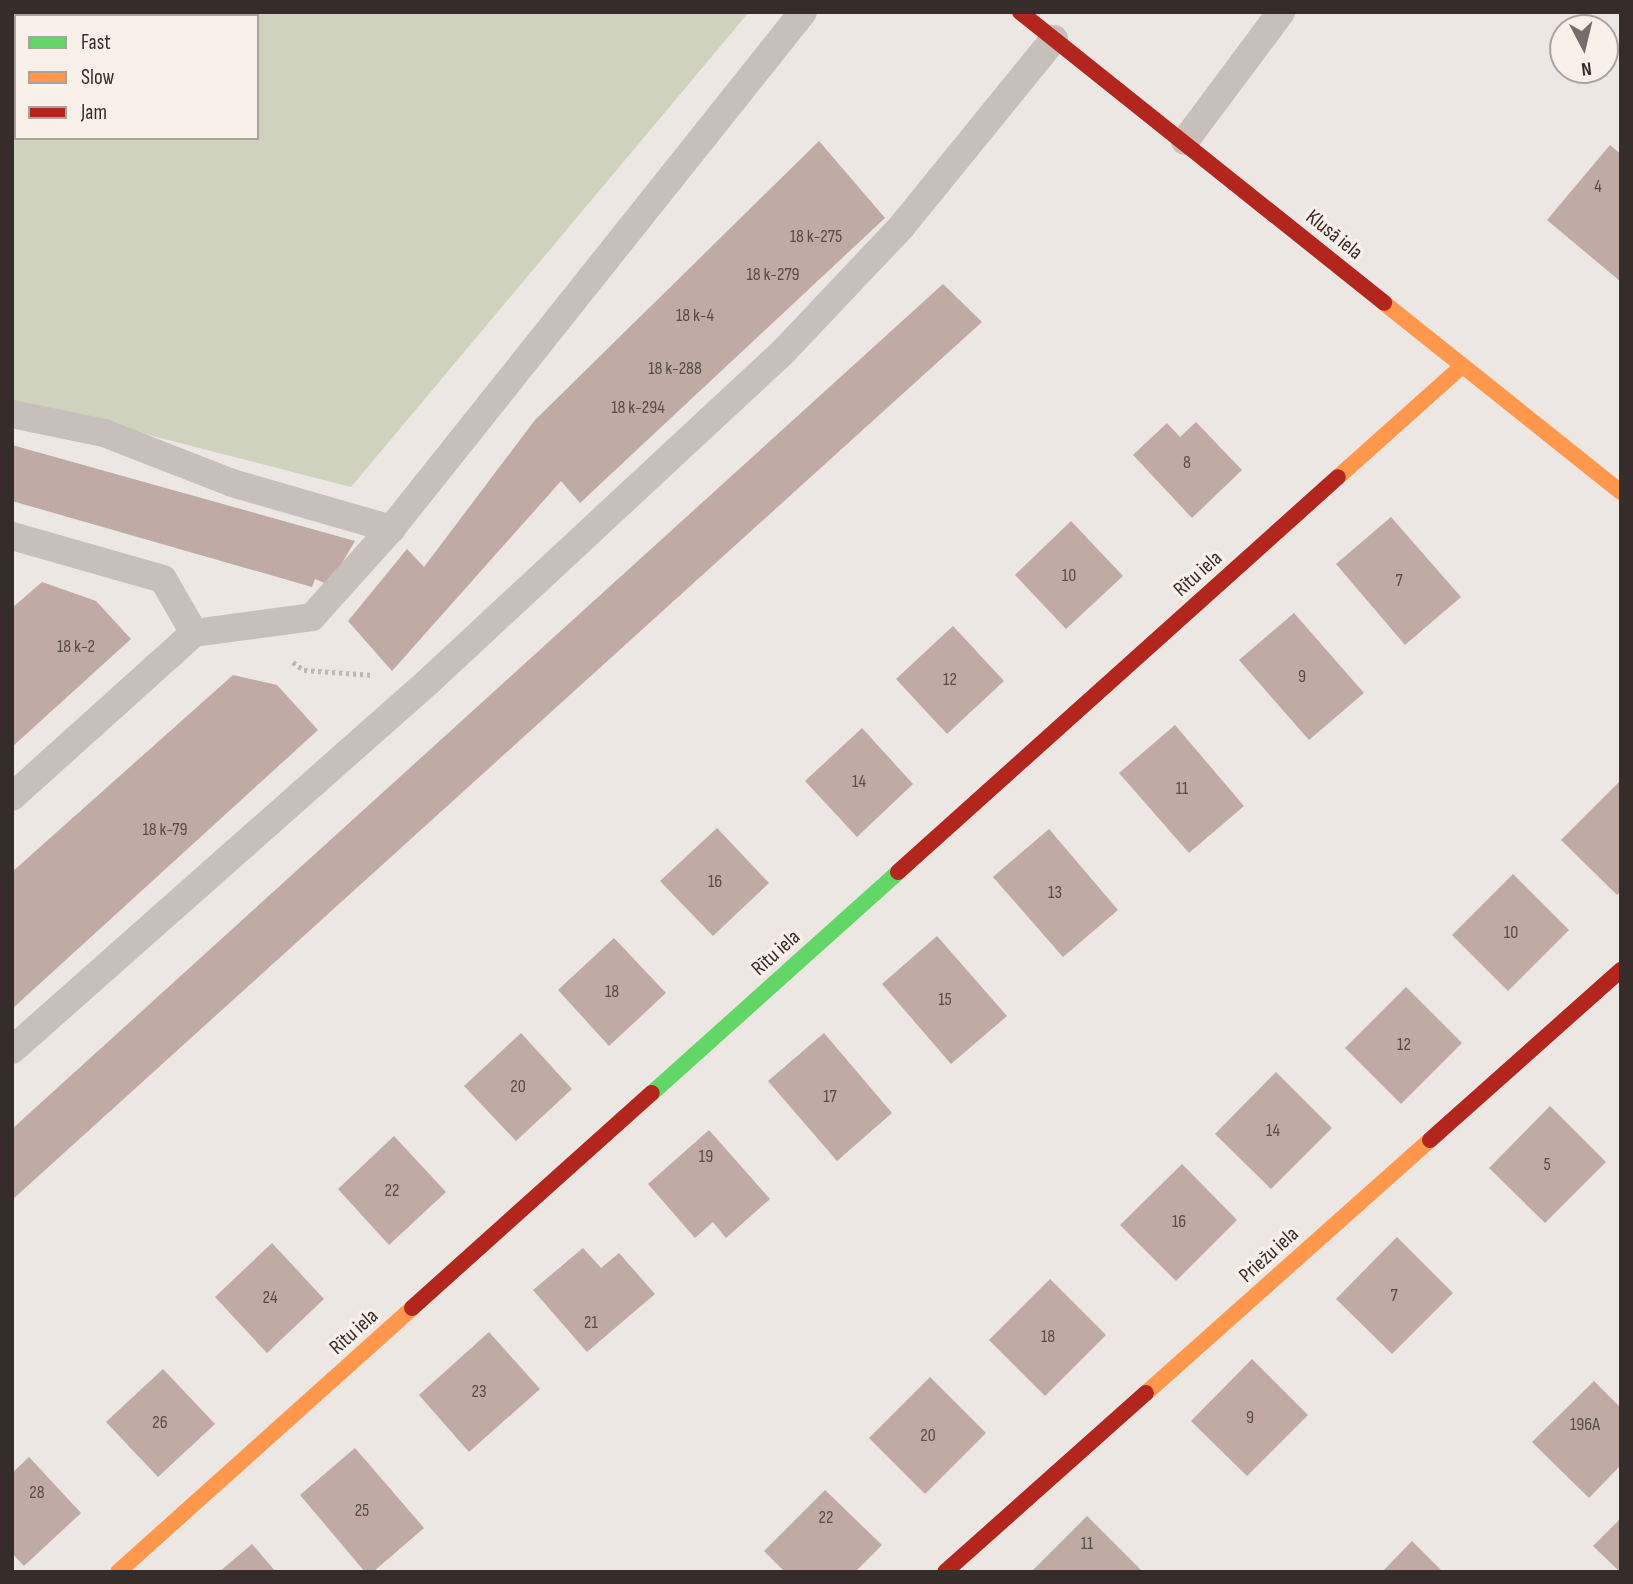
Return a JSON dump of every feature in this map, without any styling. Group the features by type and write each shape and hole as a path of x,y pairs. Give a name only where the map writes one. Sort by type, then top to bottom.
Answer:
{"street":[{"name":"Klusā iela","path":"1020,12 1185,141 1621,492"},
{"name":"Rītu iela","path":"118,1572 1462,366"},
{"name":"Priežu iela","path":"945,1572 1621,970"}],"lane":[{"path":"12,797 194,633 312,617 391,529 803,12"},
{"path":"1185,141 1281,12"},
{"path":"12,1050 430,680 783,352 902,226 1054,39"},
{"path":"12,414 104,433 232,483 391,529"},
{"path":"14,539 163,579 194,633"}],"path":[{"path":"245,626 304,670 430,680"}],"green space":[{"path":"12,12 749,12 351,487 12,400"}],"building":[{"path":"819,141 885,218 580,503 561,481 392,671 348,621 407,549 424,567 535,420"},
{"path":"1610,145 1621,154 1621,282 1547,220"},
{"path":"943,284 982,322 12,1200 12,1129"},
{"path":"1196,422 1242,470 1192,518 1133,455 1167,423 1180,437"},
{"path":"12,445 355,541 329,585 315,579 312,587 12,501"},
{"path":"1391,517 1461,597 1405,645 1336,564"},
{"path":"1071,521 1123,576 1066,629 1015,575"},
{"path":"42,582 96,601 131,639 12,747 12,608"},
{"path":"1294,613 1364,693 1309,740 1239,660"},
{"path":"953,626 1004,681 947,734 896,679"},
{"path":"233,675 277,685 318,730 12,1009 12,872"},
{"path":"1175,725 1244,806 1189,853 1119,773"},
{"path":"862,728 913,784 857,837 805,781"},
{"path":"1621,780 1621,891 1617,895 1561,840"},
{"path":"717,828 769,883 713,936 660,881"},
{"path":"1049,829 1118,910 1063,957 993,877"},
{"path":"1513,874 1569,930 1508,991 1452,935"},
{"path":"937,936 1007,1016 951,1064 882,984"},
{"path":"614,938 666,993 609,1046 558,990"},
{"path":"1406,987 1462,1043 1401,1104 1345,1048"},
{"path":"521,1033 572,1089 516,1141 464,1086"},
{"path":"824,1033 892,1113 837,1161 768,1081"},
{"path":"1276,1072 1332,1128 1271,1189 1215,1134"},
{"path":"1550,1106 1606,1162 1545,1223 1489,1168"},
{"path":"709,1130 770,1199 726,1238 713,1222 695,1238 648,1184"},
{"path":"394,1136 446,1192 389,1245 338,1189"},
{"path":"1182,1164 1237,1220 1176,1281 1120,1225"},
{"path":"1397,1237 1453,1293 1392,1354 1336,1299"},
{"path":"272,1243 324,1299 267,1353 215,1297"},
{"path":"583,1248 601,1268 619,1253 655,1294 587,1352 533,1290"},
{"path":"1050,1279 1106,1335 1045,1396 989,1340"},
{"path":"489,1332 540,1389 469,1452 419,1395"},
{"path":"1252,1359 1308,1415 1247,1476 1191,1421"},
{"path":"163,1369 215,1424 158,1477 106,1422"},
{"path":"930,1377 986,1433 925,1494 869,1438"},
{"path":"1594,1381 1621,1408 1621,1465 1589,1498 1532,1442"},
{"path":"355,1448 424,1528 373,1572 365,1572 300,1495"},
{"path":"29,1457 81,1513 24,1566 12,1553 12,1473"},
{"path":"825,1490 882,1545 855,1572 785,1572 764,1551"},
{"path":"1087,1516 1143,1572 1031,1572"},
{"path":"1621,1518 1621,1572 1620,1572 1593,1546"},
{"path":"1412,1541 1443,1572 1382,1572"},
{"path":"252,1544 276,1572 219,1572"}],"traffic: fast":[{"path":"652,1093 898,872"}],"traffic: slow":[{"path":"1384,303 1621,492"},
{"path":"1338,477 1462,366"},
{"path":"1146,1393 1430,1140"},
{"path":"118,1572 412,1308"}],"traffic: jam":[{"path":"1020,12 1384,303"},
{"path":"898,872 1338,477"},
{"path":"1430,1140 1621,970"},
{"path":"412,1308 652,1093"},
{"path":"945,1572 1146,1393"}]}
